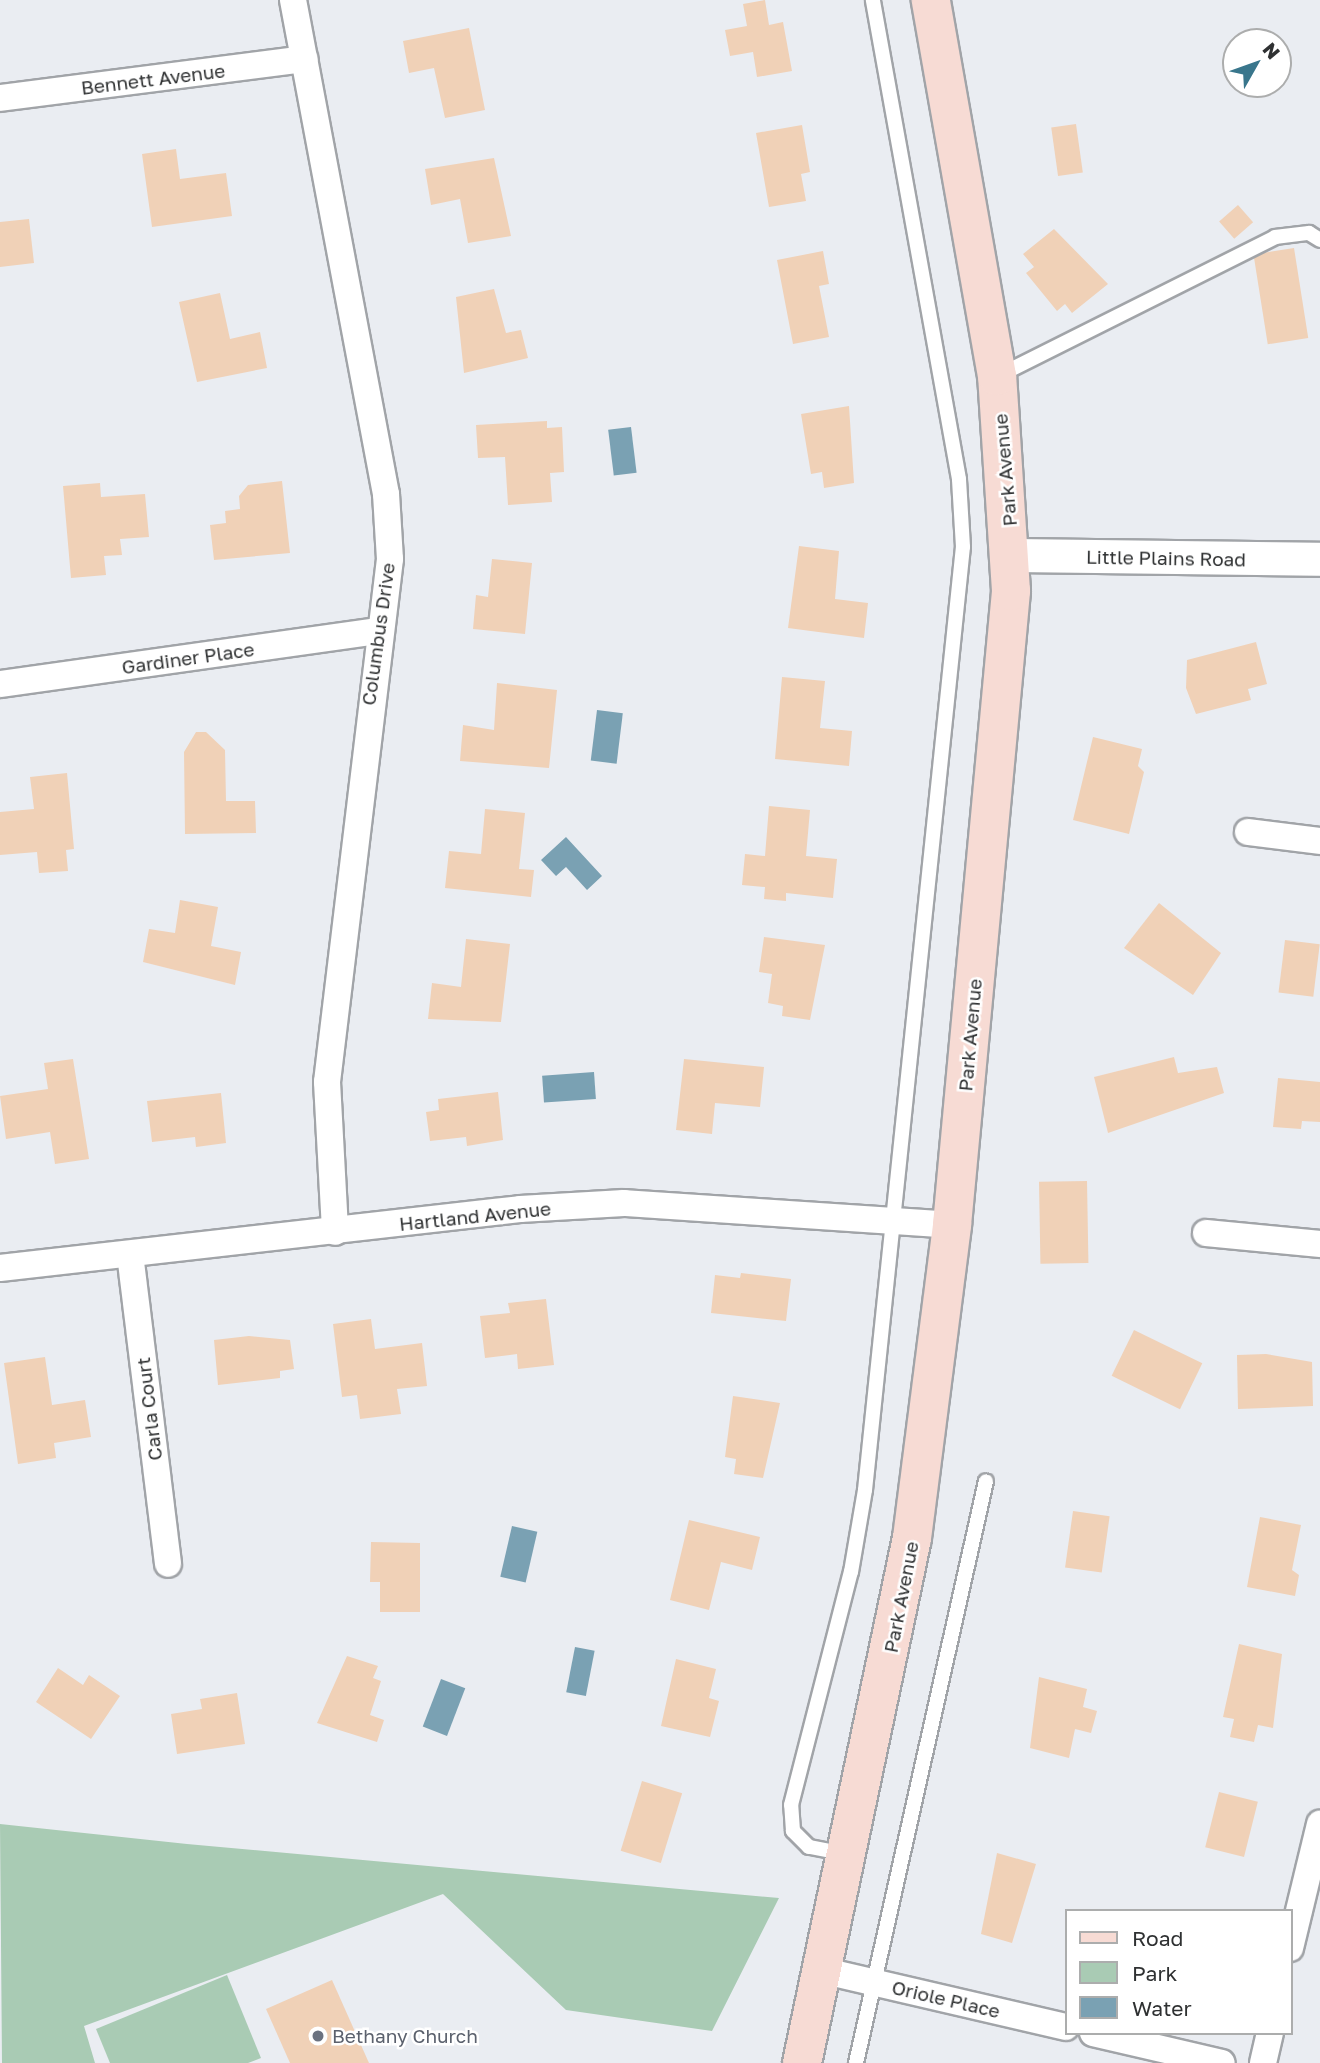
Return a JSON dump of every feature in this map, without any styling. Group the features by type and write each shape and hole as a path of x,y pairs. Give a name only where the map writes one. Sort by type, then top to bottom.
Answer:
{"main road":[{"name":"Park Avenue","path":"802,2063 850,1855 912,1538 952,1225 1012,555 997,376 931,0"}],"street":[{"name":"Columbus Drive","path":"293,0 386,494 390,559 376,631 327,1083 335,1232"},
{"name":"Bennett Avenue","path":"0,98 305,59"},
{"name":"Little Plains Road","path":"1012,555 1320,559"},
{"name":"Gardiner Place","path":"0,684 376,631"},
{"path":"1248,832 1320,841"},
{"name":"Hartland Avenue","path":"0,1268 624,1203 952,1225"},
{"path":"1206,1233 1320,1244"},
{"name":"Carla Court","path":"130,1254 168,1564"},
{"path":"1292,1940 1320,1824"},
{"name":"Oriole Place","path":"825,1971 1064,2027"},
{"path":"1102,2035 1222,2063"},
{"path":"1263,2063 1270,2035"}],"lane":[{"path":"850,1855 809,1847 793,1831 791,1805 851,1572 963,547 959,479 873,0"},
{"path":"997,376 1275,237 1309,233 1320,240"},
{"path":"856,2063 986,1481"}],"green space":[{"path":"0,1824 187,1844 779,1898 712,2031 566,2010 443,1894 84,2026 95,2063 2,2063"},
{"path":"227,1975 261,2058 248,2063 110,2063 96,2029"}],"water":[{"path":"631,427 637,473 614,475 608,430"},
{"path":"597,710 623,713 617,764 591,761"},
{"path":"566,837 602,876 587,890 566,867 556,876 541,860"},
{"path":"594,1072 596,1099 544,1103 542,1076"},
{"path":"512,1526 537,1532 526,1583 500,1577"},
{"path":"575,1647 595,1651 586,1696 566,1692"},
{"path":"441,1679 465,1688 447,1736 423,1727"}],"building":[{"path":"765,0 769,25 783,22 792,71 757,77 753,52 730,56 725,30 747,26 743,4"},
{"path":"469,28 485,110 445,118 434,68 409,73 403,41"},
{"path":"1076,124 1083,173 1058,176 1051,127"},
{"path":"802,125 810,172 801,174 806,201 769,207 756,133"},
{"path":"176,149 180,179 226,173 232,216 152,227 142,154"},
{"path":"494,158 511,236 468,243 460,199 431,205 425,169"},
{"path":"1238,205 1253,222 1234,239 1219,221"},
{"path":"29,219 34,263 0,267 0,222"},
{"path":"1054,229 1108,284 1072,313 1065,304 1057,311 1026,273 1034,267 1023,254"},
{"path":"1294,248 1308,338 1268,344 1254,254"},
{"path":"823,251 829,284 819,286 829,337 793,344 777,260"},
{"path":"494,289 506,333 521,330 528,358 464,373 456,297"},
{"path":"220,293 230,339 260,332 267,368 197,382 179,302"},
{"path":"849,406 854,483 824,488 822,472 811,474 801,414"},
{"path":"547,421 547,428 562,427 564,472 550,473 552,502 508,505 505,457 478,458 476,425"},
{"path":"282,481 290,553 214,560 210,525 226,523 225,511 240,509 239,496 248,485"},
{"path":"100,483 101,497 145,494 149,537 120,539 122,555 104,556 106,575 71,578 63,486"},
{"path":"799,546 839,551 835,599 868,603 864,638 788,628"},
{"path":"492,559 532,563 525,634 473,629 476,595 488,597"},
{"path":"1256,642 1267,684 1248,689 1251,700 1196,714 1186,688 1187,660"},
{"path":"782,677 825,681 820,728 852,731 849,766 775,759"},
{"path":"497,683 557,690 549,768 460,761 463,725 494,730"},
{"path":"196,732 206,732 225,750 226,801 255,801 256,833 185,834 184,752"},
{"path":"1093,737 1142,749 1138,766 1144,772 1129,834 1073,820"},
{"path":"67,773 74,849 66,850 68,871 39,873 37,852 0,855 0,812 34,809 30,777"},
{"path":"769,806 810,810 806,856 837,859 833,898 786,893 786,901 764,899 765,887 742,885 745,854 765,856"},
{"path":"485,809 525,813 519,869 534,870 531,897 445,888 449,851 481,854"},
{"path":"180,900 218,907 211,946 241,952 235,985 143,962 149,929 175,933"},
{"path":"1159,903 1221,953 1193,995 1124,948"},
{"path":"764,937 825,945 810,1020 782,1016 783,1006 768,1003 772,974 759,972"},
{"path":"466,939 510,944 501,1022 428,1019 432,983 461,987"},
{"path":"1285,940 1320,944 1313,997 1279,993"},
{"path":"1174,1057 1178,1073 1217,1067 1224,1093 1108,1133 1094,1077"},
{"path":"73,1059 89,1159 55,1164 50,1132 6,1139 0,1096 48,1089 44,1063"},
{"path":"684,1059 764,1067 760,1107 715,1103 712,1134 676,1130"},
{"path":"1278,1078 1320,1082 1320,1122 1302,1121 1301,1129 1273,1127"},
{"path":"498,1092 503,1140 467,1146 466,1137 430,1141 426,1112 439,1110 438,1099"},
{"path":"221,1093 226,1143 196,1147 195,1137 152,1142 147,1101"},
{"path":"1087,1181 1088,1263 1040,1264 1039,1182"},
{"path":"741,1273 791,1279 786,1321 711,1313 715,1275 740,1278"},
{"path":"546,1299 554,1365 518,1369 517,1354 485,1358 480,1316 510,1313 508,1303"},
{"path":"371,1319 375,1349 422,1343 427,1386 397,1389 401,1414 360,1419 357,1395 342,1397 333,1324"},
{"path":"1134,1330 1202,1363 1180,1409 1112,1376"},
{"path":"249,1336 290,1340 294,1369 280,1371 280,1378 218,1385 214,1340"},
{"path":"1266,1354 1312,1362 1313,1406 1238,1409 1237,1355"},
{"path":"45,1357 52,1405 85,1400 91,1437 54,1443 56,1458 18,1464 4,1363"},
{"path":"733,1396 780,1403 763,1478 734,1474 736,1459 725,1457"},
{"path":"1073,1511 1110,1516 1102,1573 1065,1567"},
{"path":"1260,1517 1301,1525 1292,1570 1299,1575 1295,1596 1247,1587"},
{"path":"689,1520 760,1537 752,1570 721,1562 709,1610 670,1600"},
{"path":"371,1542 420,1543 420,1612 380,1612 380,1582 370,1582"},
{"path":"1239,1644 1282,1654 1273,1728 1258,1725 1254,1742 1230,1737 1234,1719 1223,1717"},
{"path":"347,1656 378,1666 373,1678 381,1681 370,1715 384,1720 377,1742 317,1723"},
{"path":"676,1659 716,1669 709,1698 719,1701 710,1737 661,1726"},
{"path":"58,1668 83,1685 89,1675 120,1696 91,1739 36,1702"},
{"path":"1039,1677 1087,1689 1083,1707 1097,1711 1091,1733 1075,1729 1069,1758 1030,1748"},
{"path":"237,1693 245,1744 177,1754 171,1714 202,1709 200,1699"},
{"path":"642,1781 682,1793 661,1863 621,1851"},
{"path":"1219,1792 1258,1802 1244,1857 1205,1847"},
{"path":"997,1853 1036,1864 1012,1943 981,1934"},
{"name":"Bethany Church","path":"332,1980 369,2063 290,2063 266,2009"}],"place":[{"name":"Bethany Church","path":"318,2036"}]}
